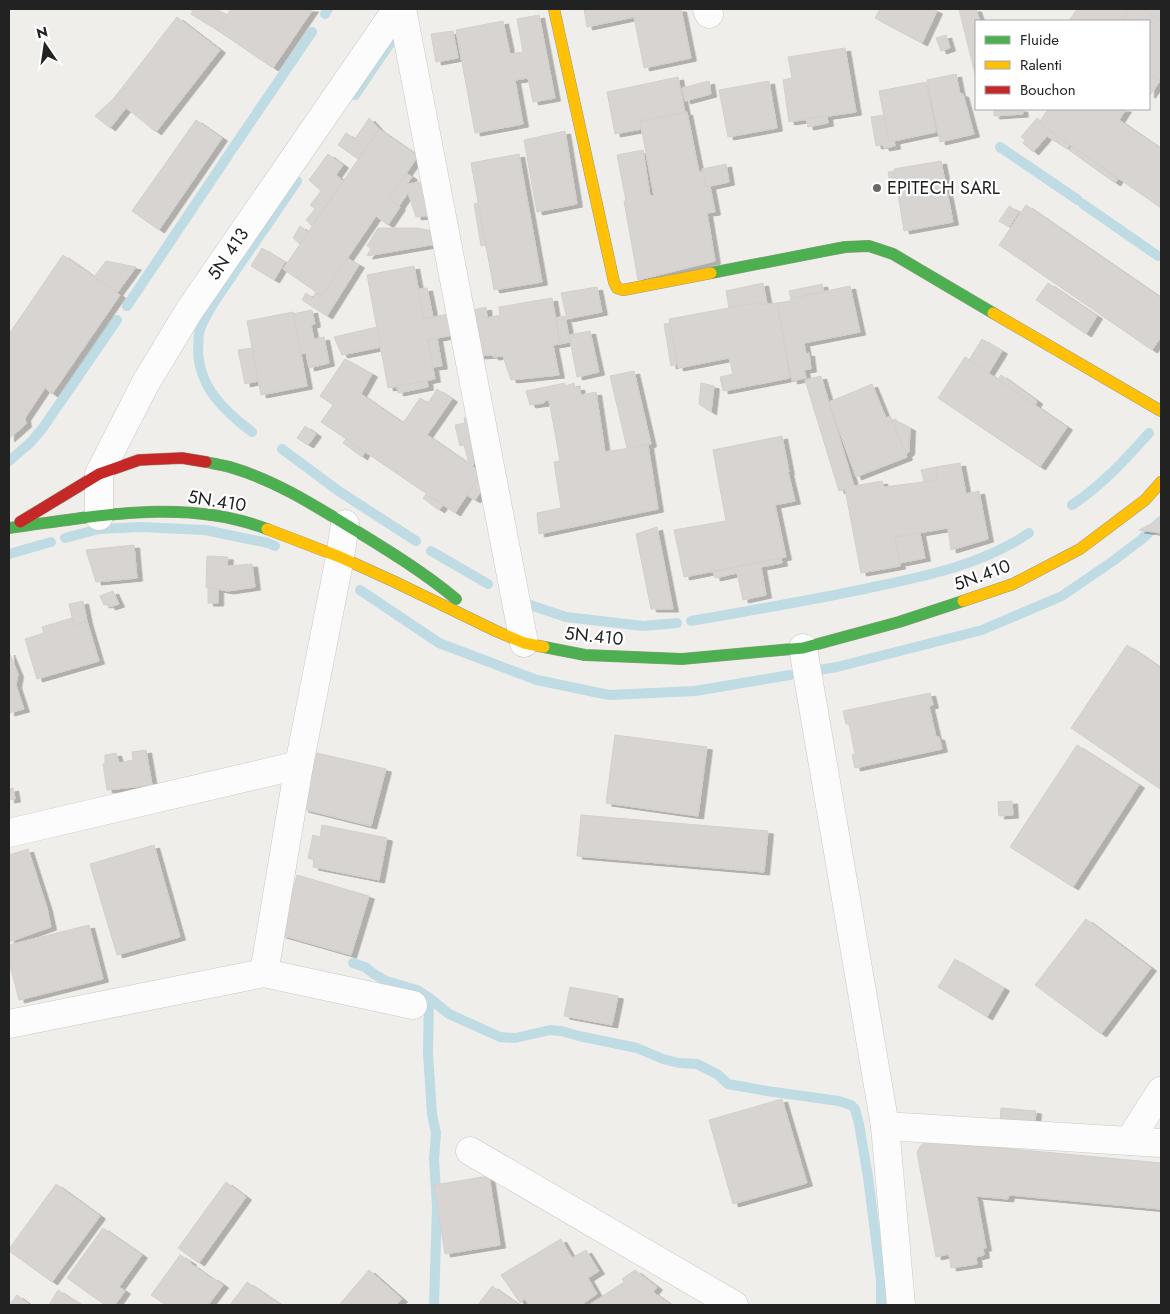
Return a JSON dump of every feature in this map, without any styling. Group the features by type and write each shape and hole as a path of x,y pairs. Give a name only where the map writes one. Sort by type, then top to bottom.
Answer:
{"street":[{"name":"5N 413","path":"99,516 99,474 145,384 189,311 396,9"},
{"path":"402,9 524,643"},
{"path":"554,9 614,282 617,288 623,290 845,246 869,246 893,254 1161,411"},
{"path":"9,528 99,474 139,460 182,458 231,467 288,490 398,556 435,582 496,631"},
{"name":"5N.410","path":"9,528 142,512 187,512 226,517 262,527 340,557 524,643 584,655 682,659 803,648 899,622 1013,584 1080,549 1145,500 1161,482"},
{"path":"264,973 299,765 345,524"},
{"path":"803,648 885,1126 900,1305"},
{"path":"9,833 299,765"},
{"path":"9,1024 264,973 413,1005"},
{"path":"1129,1141 1161,1091"},
{"path":"885,1126 1161,1143"},
{"path":"470,1151 734,1305"}],"building":[{"path":"189,9 216,9 227,15 217,30 191,14 193,11"},
{"path":"231,9 313,9 273,68 217,30"},
{"path":"584,9 681,9 691,58 644,68 634,17 587,27"},
{"path":"880,9 933,9 937,11 922,43 875,18"},
{"path":"959,9 976,9 980,20 975,20 975,74"},
{"path":"1077,9 1130,9 1122,20 1070,20"},
{"path":"1130,9 1144,9 1161,21 1161,81 1150,74 1150,20 1122,20"},
{"path":"1144,9 1161,9 1161,21"},
{"path":"539,15 555,98 533,102 528,78 515,80 523,124 475,133 456,30 503,21 510,54 523,52 517,19"},
{"path":"177,17 220,50 156,132 114,98"},
{"path":"453,31 458,58 436,62 431,34"},
{"path":"946,35 950,48 941,51 936,38"},
{"path":"845,48 856,112 789,122 783,80 792,78 788,57"},
{"path":"956,74 960,94 963,94 974,134 940,142 927,80"},
{"path":"1150,74 1160,81 1150,95"},
{"path":"678,77 685,113 640,121 642,129 615,134 607,92"},
{"path":"709,81 711,94 685,101 682,88"},
{"path":"769,81 777,128 728,137 719,90"},
{"path":"926,82 936,132 889,142 879,91"},
{"path":"114,98 126,108 110,128 95,116"},
{"path":"994,110 1022,110 1023,114 994,116"},
{"path":"1047,110 1125,110 1119,120 1161,149 1161,208 1039,123"},
{"path":"687,112 699,172 703,172 706,187 710,186 715,212 707,213 715,261 638,280 617,155 643,150 650,196 654,196 640,121"},
{"path":"884,115 889,142 894,140 895,146 884,148 883,145 876,146 871,117"},
{"path":"827,116 828,123 808,127 806,119"},
{"path":"369,118 379,129 358,159 338,145 346,133 355,139"},
{"path":"1037,118 1041,121 1039,123 1070,145 1067,149 1047,136 1033,152 1023,143 1025,140 1021,137"},
{"path":"196,120 222,138 159,230 132,211"},
{"path":"379,129 418,156 389,199 400,207 388,225 376,216 322,296 283,269"},
{"path":"565,131 577,204 537,212 524,140"},
{"path":"1072,146 1118,179 1115,183 1069,150"},
{"path":"328,154 343,165 336,175 343,181 312,226 306,220 315,209 310,205 321,191 309,180"},
{"path":"519,154 542,282 494,290 471,163"},
{"path":"941,161 953,222 904,231 894,169"},
{"path":"726,164 729,182 706,187 702,169"},
{"path":"894,171 897,192 892,193 888,172"},
{"path":"406,173 412,177 407,184 430,181 435,215 416,217 408,193 399,206 389,199"},
{"path":"478,203 486,245 481,246 474,204"},
{"path":"1026,205 1161,298 1161,337 1152,350 999,245"},
{"path":"1009,206 1019,212 1009,227 999,221"},
{"path":"300,226 308,232 300,244 293,238"},
{"path":"378,228 417,228 433,231 436,244 367,256 371,248 367,246"},
{"path":"262,248 285,262 274,280 251,266"},
{"path":"63,255 120,295 52,394 45,388 25,418 26,424 9,439 9,334"},
{"path":"347,258 359,265 327,316 302,300 306,293 313,298 316,292 322,296"},
{"path":"106,261 136,267 117,293 94,277"},
{"path":"414,266 424,319 453,313 457,334 428,340 435,379 388,388 367,275"},
{"path":"763,283 767,304 762,305 761,302 729,308 726,291"},
{"path":"1048,283 1097,316 1086,334 1036,300"},
{"path":"822,284 824,292 791,298 789,291"},
{"path":"850,286 860,332 804,343 806,354 809,353 811,369 804,370 806,378 792,381 777,303"},
{"path":"597,287 602,312 567,319 561,293"},
{"path":"427,288 433,317 424,319 418,289"},
{"path":"552,298 560,344 553,345 559,375 511,380 503,356 478,356 470,311 486,307 487,318 500,315 499,307"},
{"path":"761,302 762,305 777,303 790,378 723,391 720,377 733,374 729,358 678,368 669,319"},
{"path":"312,310 315,324 311,325 314,339 324,337 329,363 309,368 306,353 301,354 292,314"},
{"path":"293,312 307,386 261,395 247,321"},
{"path":"565,316 570,342 560,344 556,318"},
{"path":"670,323 677,364 671,366 664,324"},
{"path":"377,327 381,347 342,355 334,337"},
{"path":"590,331 599,372 577,377 569,335"},
{"path":"437,338 442,366 433,367 428,340"},
{"path":"982,339 1002,351 988,374 969,360"},
{"path":"252,348 258,381 245,384 238,350"},
{"path":"965,357 1067,427 1040,467 938,398"},
{"path":"345,359 372,374 361,394 403,423 420,398 428,403 437,389 452,399 427,435 482,473 455,513 321,422 333,405 320,396"},
{"path":"634,371 651,444 627,448 610,376"},
{"path":"1001,375 1037,401 1035,405 998,380"},
{"path":"821,376 854,486 882,481 884,487 938,480 936,467 960,463 966,494 979,491 988,539 951,550 948,528 895,537 900,566 861,573 845,489 839,491 805,380"},
{"path":"427,381 428,387 398,393 397,386"},
{"path":"565,383 565,386 574,383 575,388 579,387 581,395 596,392 605,452 648,445 658,509 539,534 537,513 561,508 554,462 560,461 549,400 543,401 544,403 530,405 526,391"},
{"path":"701,383 714,386 711,412 699,404"},
{"path":"872,384 886,418 890,416 907,457 856,477 829,402"},
{"path":"472,416 481,462 469,464 464,445 460,446 455,425 465,423 464,418"},
{"path":"892,420 910,428 909,452 906,454"},
{"path":"305,426 316,434 308,445 297,438"},
{"path":"782,436 795,501 775,505 786,557 684,577 674,530 726,521 713,450"},
{"path":"346,439 365,452 362,457 343,443"},
{"path":"936,467 938,480 924,482 921,470"},
{"path":"479,477 487,482 475,500 467,495"},
{"path":"426,494 443,505 439,510 423,498"},
{"path":"1161,519 1161,533 1139,530"},
{"path":"657,527 673,609 651,609 636,534"},
{"path":"920,533 925,558 900,563 895,537"},
{"path":"134,545 137,578 96,582 86,550"},
{"path":"207,556 228,557 227,566 252,564 255,587 228,591 206,587"},
{"path":"781,558 782,563 761,567 766,595 743,600 737,573 715,578 713,572"},
{"path":"208,587 218,589 218,603 208,603"},
{"path":"113,591 119,604 110,607 108,604 104,605 100,596"},
{"path":"83,601 87,621 74,625 69,604"},
{"path":"72,618 74,625 87,621 99,661 37,679 25,639 44,633 42,627"},
{"path":"1127,645 1161,668 1160,789 1071,728"},
{"path":"9,652 18,674 16,685 24,709 9,713"},
{"path":"930,693 933,705 929,706 936,737 939,737 942,749 855,768 852,755 855,754 849,724 846,724 843,711"},
{"path":"615,735 707,747 698,816 606,803"},
{"path":"1077,745 1139,785 1073,887 1010,847"},
{"path":"146,750 152,785 107,790 103,764 105,764 105,755 116,753 119,763 133,760 132,752"},
{"path":"317,753 386,769 371,826 303,809"},
{"path":"13,788 15,799 9,800 9,789"},
{"path":"1012,801 1013,815 999,816 998,802"},
{"path":"581,815 768,831 764,872 577,856"},
{"path":"322,825 387,838 379,880 313,867 314,860 308,858 313,835 320,837"},
{"path":"154,845 180,937 117,955 90,864"},
{"path":"28,849 47,908 51,927 9,942 9,855"},
{"path":"297,875 369,896 351,955 281,935"},
{"path":"1086,919 1151,968 1101,1034 1035,985"},
{"path":"89,925 103,979 19,1000 9,962 9,945"},
{"path":"955,959 1004,988 987,1017 938,987"},
{"path":"570,987 618,996 612,1025 564,1016"},
{"path":"782,1099 807,1183 733,1204 709,1120"},
{"path":"1001,1108 1036,1111 1035,1124 1000,1122"},
{"path":"927,1141 1161,1163 1161,1209 1009,1195 1008,1199 975,1196 977,1198 986,1248 983,1248 984,1255 976,1257 977,1264 951,1268 949,1254 936,1257 917,1152 921,1145"},
{"path":"489,1176 500,1245 445,1254 434,1185"},
{"path":"226,1182 246,1197 199,1263 178,1248"},
{"path":"56,1184 100,1216 52,1282 9,1251 9,1249"},
{"path":"103,1228 142,1255 119,1287 125,1291 115,1305 105,1305 67,1278"},
{"path":"561,1239 572,1258 586,1250 599,1271 588,1278 597,1294 581,1305 529,1305 525,1299 520,1303 501,1275"},
{"path":"180,1255 223,1285 208,1305 166,1305 151,1295"},
{"path":"369,1270 402,1299 396,1305 339,1305"},
{"path":"635,1270 657,1287 653,1292 671,1305 589,1305 624,1282 622,1279"},
{"path":"247,1282 281,1305 230,1305"},
{"path":"492,1286 519,1305 478,1305"},
{"path":"58,1290 81,1305 49,1305"},
{"path":"17,1295 30,1305 9,1305"}],"waterway":[{"path":"325,14 328,9"},
{"path":"231,151 312,32"},
{"path":"355,95 397,33"},
{"path":"1000,147 1078,200"},
{"path":"215,175 229,154"},
{"path":"127,306 213,178"},
{"path":"252,432 222,406 207,385 199,362 199,335 205,318 215,301 297,181"},
{"path":"1083,204 1158,256"},
{"path":"9,461 31,442 42,429 117,320"},
{"path":"1072,505 1103,481 1149,433"},
{"path":"282,449 340,492 416,541"},
{"path":"819,670 982,630 1062,596 1113,561 1142,539 1161,521"},
{"path":"65,538 99,529 140,527 205,530 275,546"},
{"path":"691,621 821,598 928,575 991,554 1029,533"},
{"path":"9,554 51,542"},
{"path":"431,551 488,584"},
{"path":"360,590 439,643 537,680 609,695 695,691 790,675"},
{"path":"521,602 566,617 643,626 677,623"},
{"path":"353,963 365,967 386,981 417,990 449,1014 500,1037 515,1038 550,1030 561,1031 637,1048 663,1059 679,1063 697,1064 717,1074 728,1084 839,1101 851,1105 855,1109 859,1124 868,1177 881,1280 881,1305"},
{"path":"429,998 428,1053 432,1114 436,1133 434,1159 437,1207 434,1305"}],"traffic: fast":[{"path":"711,273 845,247 869,246 893,254 993,313"},
{"path":"206,462 248,473 277,485 345,524 402,560 456,599"},
{"path":"9,528 106,515 138,512 171,512 236,519 267,529"},
{"path":"544,647 585,655 682,659 803,648 899,622 963,601"}],"traffic: slow":[{"path":"554,9 614,282 617,288 623,290 711,273"},
{"path":"993,313 1161,411"},
{"path":"963,601 1013,584 1080,549 1145,500 1161,482"},
{"path":"267,529 340,557 524,643 544,647"}],"traffic: jam":[{"path":"20,522 99,474 139,460 182,458 206,462"}],"place":[{"name":"EPITECH SARL","path":"877,188"}]}
